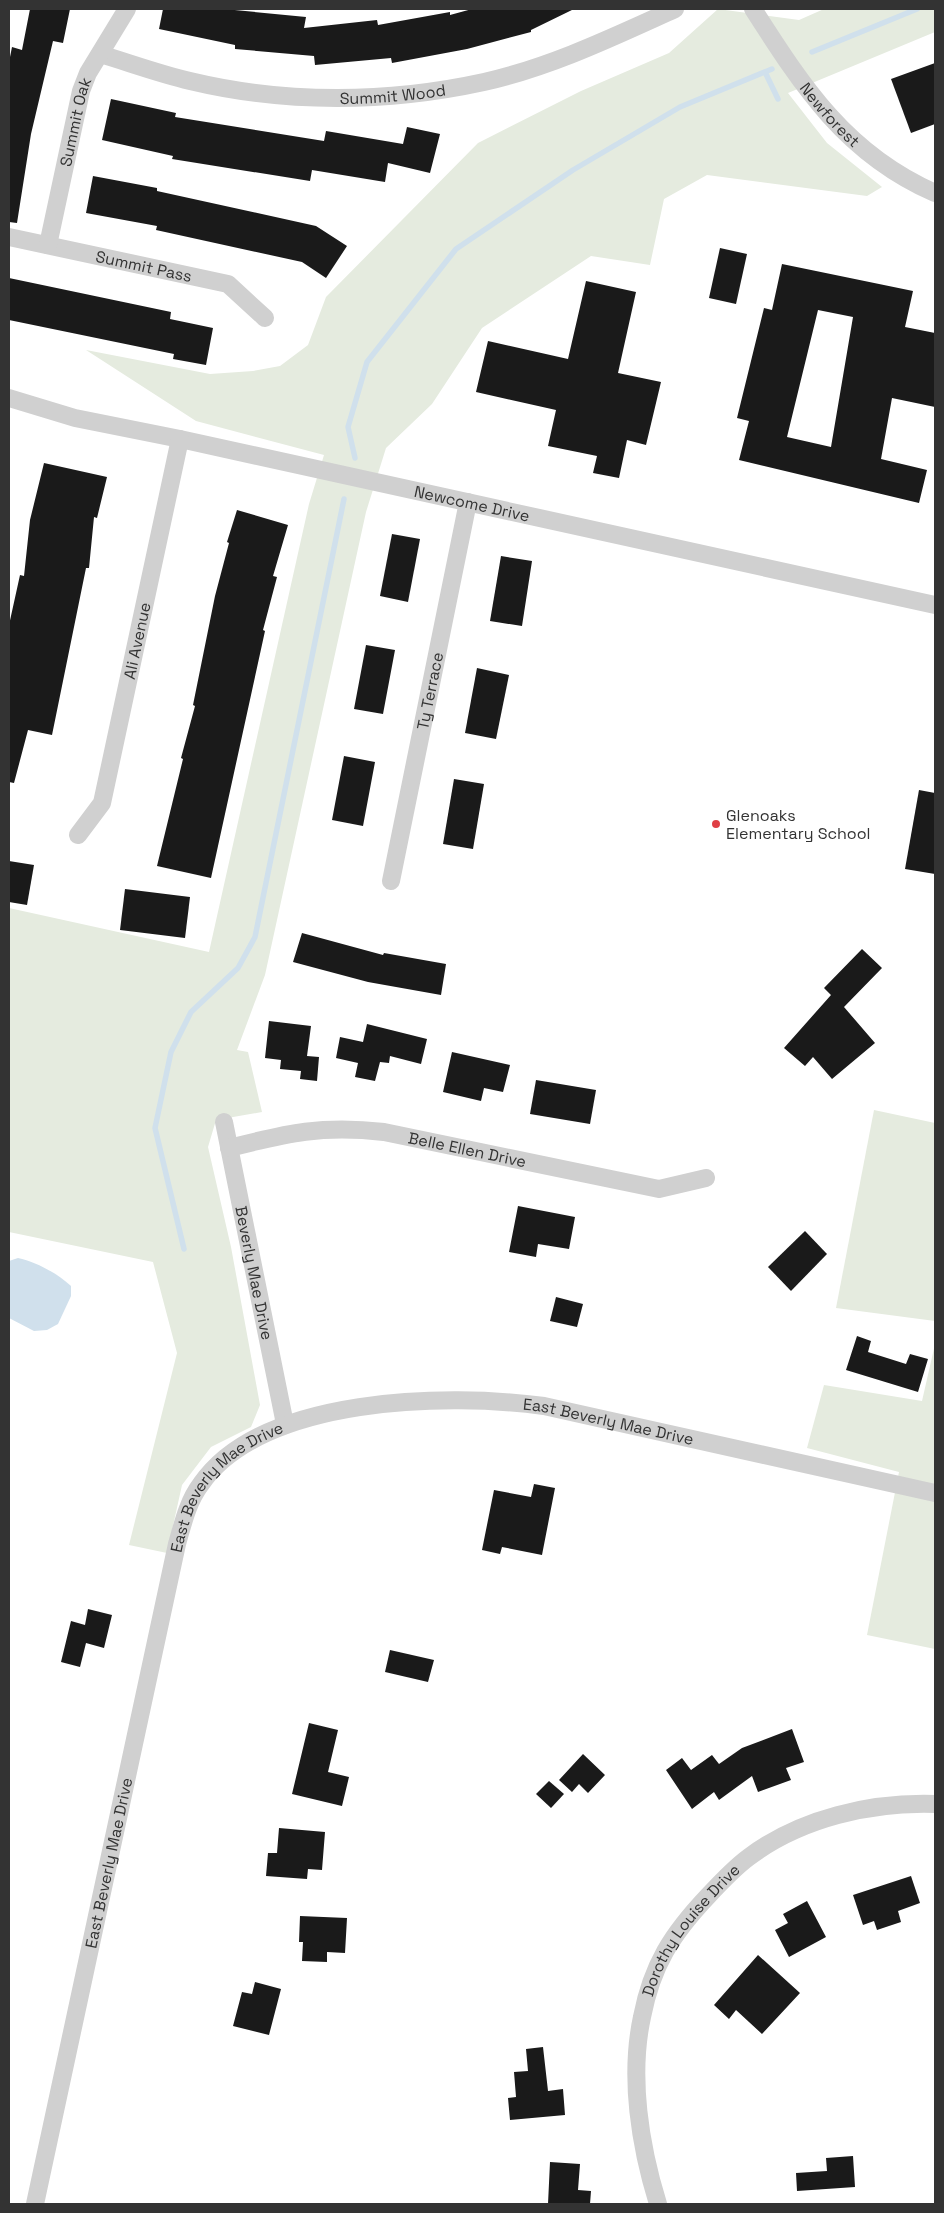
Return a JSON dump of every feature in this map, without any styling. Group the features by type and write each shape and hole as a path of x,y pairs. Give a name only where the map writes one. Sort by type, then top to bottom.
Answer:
{"street":[{"name":"Summit Oak","path":"48,245 81,91 126,9"},
{"name":"Summit Wood","path":"100,54 189,81 236,90 295,97 364,98 424,92 493,79 588,48 675,9"},
{"name":"Newforest","path":"753,9 803,85 837,125 863,149 892,169 935,193"},
{"name":"Summit Pass","path":"9,237 228,284 265,318"},
{"name":"Newcome Drive","path":"9,398 75,418 180,439 935,605"},
{"name":"Ali Avenue","path":"78,835 102,803 180,439"},
{"name":"Ty Terrace","path":"391,881 468,502"},
{"name":"Beverly Mae Drive","path":"224,1122 285,1424"},
{"name":"Belle Ellen Drive","path":"229,1148 293,1132 353,1128 384,1132 659,1189 706,1178"},
{"name":"East Beverly Mae Drive","path":"35,2204 177,1544 187,1510 201,1483 239,1447 285,1424 402,1402 455,1399 510,1402 544,1406 935,1493"},
{"name":"Dorothy Louise Drive","path":"658,2204 651,2182 641,2122 637,2061 642,2018 652,1981 664,1950 680,1925 727,1876 749,1857 774,1840 800,1828 838,1815 913,1803 935,1804"}],"shaded area":[{"path":"718,9 799,20 824,9 935,9 935,32 788,93 827,143 882,187 867,196 707,175 664,199 650,265 591,256 482,328 432,404 386,448 366,512 265,975 237,1050 248,1052 262,1112 216,1120 208,1147 231,1247 260,1405 251,1427 211,1447 182,1485 167,1553 129,1545 177,1353 153,1262 9,1232 9,908 209,952 309,504 324,455 196,421 86,350 210,374 253,371 280,366 308,345 326,297 478,143 581,91 669,53"},
{"path":"874,1110 935,1123 935,1321 836,1308"},
{"path":"935,1344 935,1649 867,1635 899,1472 807,1448 824,1385 922,1401"}],"water":[{"path":"18,1258 46,1269 71,1286 71,1296 58,1324 47,1330 34,1331 9,1318 9,1261"}],"building":[{"path":"30,9 70,9 63,43 53,41 31,134 17,223 9,222 9,62 12,47 22,50"},
{"path":"163,9 224,9 306,17 304,28 377,20 378,25 450,12 450,15 472,9 574,9 531,30 531,32 467,49 392,63 391,58 315,65 314,56 235,49 235,45 159,29"},
{"path":"935,63 935,124 911,133 891,79"},
{"path":"111,99 176,113 175,117 324,141 326,131 403,144 407,127 440,134 430,173 388,163 385,182 312,170 310,181 172,159 173,156 102,140"},
{"path":"93,176 157,188 157,191 316,226 347,246 326,278 302,262 156,230 157,226 86,213"},
{"path":"720,248 747,254 736,304 709,298"},
{"path":"782,264 913,291 905,327 935,333 935,407 892,398 881,459 927,470 919,503 739,460 749,421 737,418 764,308 772,310","holes":["818,310 853,317 831,447 787,437"]},
{"path":"9,278 171,312 170,319 213,328 206,365 173,359 174,354 9,320"},
{"path":"586,281 636,292 618,373 661,382 646,445 627,440 619,478 593,473 597,456 548,446 556,410 476,392 488,341 568,359"},
{"path":"44,463 107,477 97,518 94,517 89,568 86,568 52,735 28,730 14,783 9,782 9,625 20,575 24,576 30,520"},
{"path":"237,510 288,525 273,576 277,577 263,630 265,631 211,878 157,866 183,759 181,758 195,706 193,705 215,596 229,543 227,542"},
{"path":"392,534 420,539 408,602 380,596"},
{"path":"501,556 532,561 522,626 490,621"},
{"path":"366,645 395,650 383,714 354,709"},
{"path":"477,668 509,675 496,739 465,733"},
{"path":"344,756 375,762 363,826 332,820"},
{"path":"454,779 484,784 473,849 443,844"},
{"path":"919,790 935,793 935,874 905,869"},
{"path":"9,861 34,865 27,905 9,902"},
{"path":"125,889 190,897 185,938 120,930"},
{"path":"302,933 383,955 384,953 446,964 441,995 368,982 293,962"},
{"path":"862,949 882,968 844,1007 875,1043 832,1079 813,1057 805,1066 784,1048 831,995 824,988"},
{"path":"269,1021 311,1026 307,1056 319,1057 317,1081 300,1079 301,1071 280,1069 281,1060 265,1058"},
{"path":"367,1024 427,1039 421,1064 390,1056 389,1063 380,1062 375,1081 355,1077 358,1063 336,1058 340,1037 363,1042"},
{"path":"452,1052 510,1065 503,1092 484,1088 481,1101 443,1092"},
{"path":"536,1080 596,1090 590,1124 530,1114"},
{"path":"518,1206 575,1217 569,1249 538,1244 536,1257 509,1252"},
{"path":"805,1231 827,1254 791,1291 768,1267"},
{"path":"556,1297 583,1304 577,1327 550,1321"},
{"path":"857,1336 871,1341 868,1352 906,1364 910,1354 928,1359 918,1392 846,1370"},
{"path":"534,1484 555,1488 542,1555 502,1547 500,1554 482,1550 494,1490 531,1497"},
{"path":"88,1609 112,1615 104,1648 86,1643 80,1667 61,1662 71,1621 85,1625"},
{"path":"390,1650 434,1660 428,1682 385,1672"},
{"path":"309,1723 338,1730 328,1772 349,1777 342,1806 292,1794"},
{"path":"792,1729 804,1762 786,1768 791,1780 758,1792 752,1776 719,1800 714,1792 692,1809 666,1770 682,1758 691,1770 712,1755 719,1764 742,1748"},
{"path":"583,1754 605,1775 588,1793 579,1784 572,1792 559,1780"},
{"path":"549,1781 564,1794 551,1808 536,1794"},
{"path":"279,1828 325,1832 322,1870 308,1869 307,1879 266,1876 268,1853 277,1853"},
{"path":"911,1876 920,1903 898,1911 901,1922 877,1930 874,1921 863,1925 853,1895"},
{"path":"807,1901 826,1937 789,1957 775,1930 788,1923 783,1914"},
{"path":"300,1916 347,1918 345,1953 327,1952 327,1962 302,1961 303,1942 299,1942"},
{"path":"758,1955 800,1993 762,2034 736,2010 729,2019 714,2005"},
{"path":"255,1982 281,1989 269,2035 233,2026 242,1992 252,1994"},
{"path":"543,2047 548,2091 563,2089 565,2115 510,2120 508,2098 516,2097 514,2072 528,2071 526,2049"},
{"path":"853,2156 855,2187 797,2191 796,2173 827,2171 826,2158"},
{"path":"550,2162 580,2164 578,2190 591,2191 590,2204 548,2204"}],"waterway":[{"path":"812,52 917,9"},
{"path":"355,458 348,427 367,362 456,249 573,170 680,107 772,69"},
{"path":"765,72 778,99"},
{"path":"184,1249 155,1128 171,1052 191,1012 238,968 255,937 344,499"}],"place":[{"name":"Glenoaks Elementary School","path":"716,824"}]}
